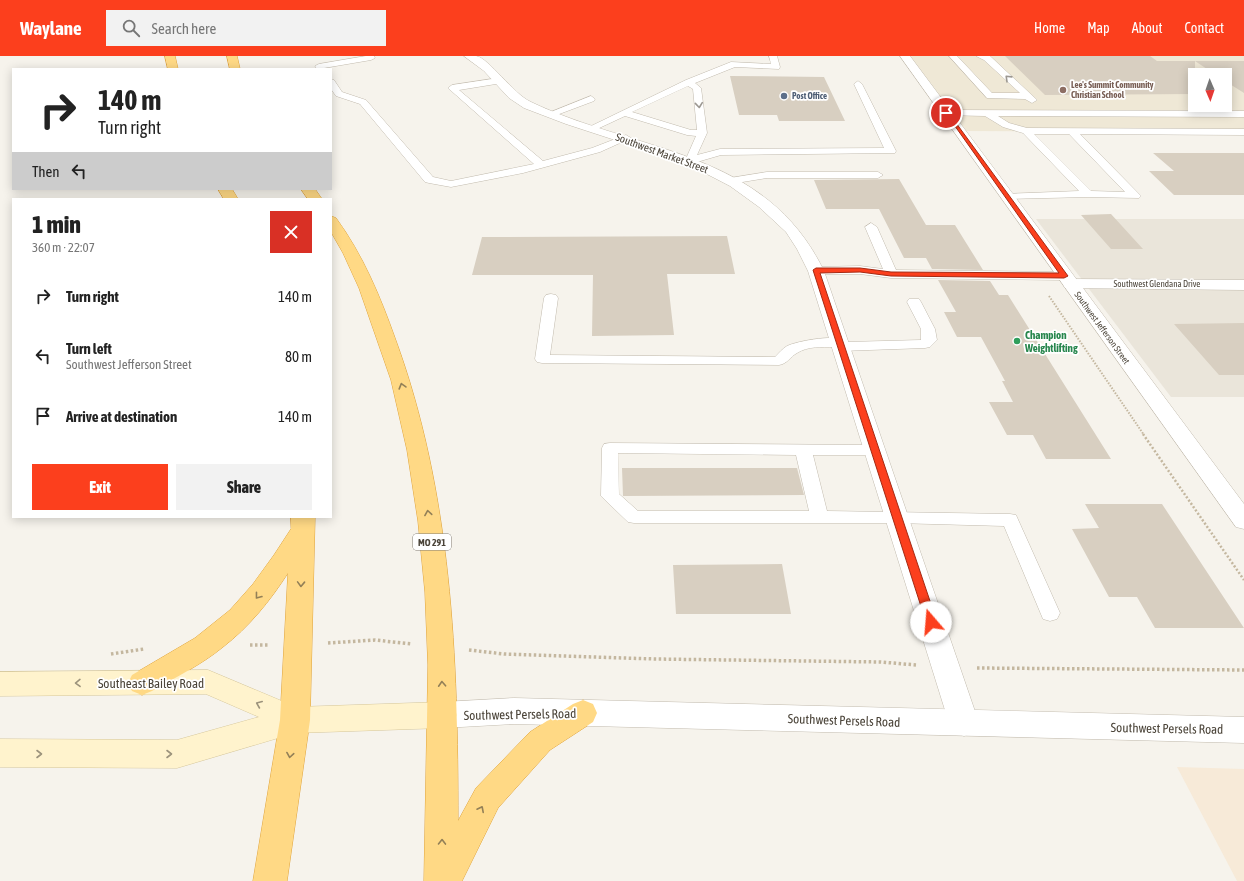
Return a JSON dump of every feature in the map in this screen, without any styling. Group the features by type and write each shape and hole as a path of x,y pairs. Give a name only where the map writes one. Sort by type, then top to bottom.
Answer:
{"highway":[{"path":"170,56 173,68"},
{"path":"232,56 235,68"},
{"name":"MO 291","path":"332,222 341,234 365,281 388,339 403,389 418,452 436,563 443,715 443,881"},
{"path":"142,683 176,664 213,640 253,602 288,557 303,523"},
{"path":"270,881 295,720 303,523"},
{"path":"443,881 487,798 540,741 583,713"}],"main road":[{"name":"Southeast Bailey Road","path":"0,684 208,682 295,720"},
{"name":"Southeast Bailey Road","path":"0,753 177,754 295,720 443,715"}],"street":[{"name":"Southwest Market Street","path":"469,56 486,67 513,96 523,103 551,114 626,138 690,161 730,181 759,200 792,230 805,249 816,270 964,724"},
{"name":"Southwest Jefferson Street","path":"905,56 1244,521"},
{"name":"Southwest Glendana Drive","path":"1067,280 1244,285"},
{"name":"Southwest Persels Road","path":"443,715 514,711 964,724 1244,730"}],"lane":[{"path":"321,68 319,66 371,58 370,56"},
{"path":"592,128 734,60 776,67 773,56"},
{"path":"953,56 990,96 1027,96"},
{"path":"980,56 987,58 1047,113"},
{"path":"499,81 452,88 541,165"},
{"path":"688,82 697,88 702,133 690,161"},
{"path":"332,83 340,94 363,102 429,180 451,184 541,165 596,150 626,138"},
{"path":"690,161 720,152 891,151 858,84"},
{"path":"551,114 591,99"},
{"path":"624,113 690,133 702,133"},
{"path":"946,113 1244,114"},
{"path":"986,113 1006,125 1026,131 1244,132"},
{"path":"1026,131 1088,194"},
{"path":"1006,196 1088,194 1134,196 1071,131"},
{"path":"730,181 767,176 878,175"},
{"path":"872,227 891,274"},
{"path":"816,270 860,270 891,274 1035,276 1067,280"},
{"path":"551,298 542,359 779,361 786,351 806,343 841,345 925,344 930,340 928,329 914,302"},
{"path":"875,450 610,448 610,496 634,517 896,517 1010,520 1050,613"},
{"path":"803,450 820,517"}],"path":[{"path":"1035,276 1244,580"},
{"path":"213,640 246,645 298,645 375,640 504,654 655,660 881,662 946,668 1244,670"},
{"path":"103,655 150,648"}],"shaded area":[{"name":"Lee's Summit Community Christian School","path":"907,56 1244,56 1244,132 959,131"},
{"path":"1036,219 1244,219 1244,397 1171,397"},
{"path":"1177,767 1244,769 1244,881 1237,881"}],"building":[{"path":"1005,56 1150,56 1157,61 1195,61 1195,68 1188,68 1188,94 1045,95"},
{"path":"1195,61 1244,61 1244,93 1232,85 1232,68 1206,68"},
{"name":"Post Office","path":"730,76 824,77 845,121 779,121 777,115 739,115"},
{"path":"1153,153 1244,153 1244,195 1174,195 1149,171 1174,171"},
{"path":"899,179 926,225 955,225 983,270 932,269 926,258 904,258 879,209 826,209 814,180"},
{"path":"1111,214 1143,249 1111,249 1081,215"},
{"path":"727,236 735,274 667,274 674,335 592,336 593,275 472,275 482,237"},
{"path":"938,280 990,281 999,295 1008,295 1111,459 1046,459 1033,435 1007,435 989,402 1013,402 1002,381 1005,381 981,337 957,337 944,312 956,312"},
{"path":"1244,323 1244,375 1219,375 1174,324"},
{"path":"622,468 797,468 804,495 623,496"},
{"path":"1085,504 1162,504 1244,628 1155,628 1137,597 1109,597 1072,529 1099,528"},
{"path":"782,564 791,614 676,614 673,565"}],"place":[{"name":"Lee's Summit Community Christian School","path":"1063,90"},
{"name":"Post Office","path":"784,96"},
{"name":"Champion Weightlifting","path":"1017,341"}],"route":[{"path":"931,622 816,270 860,270 891,274 1064,276 946,113"}]}
